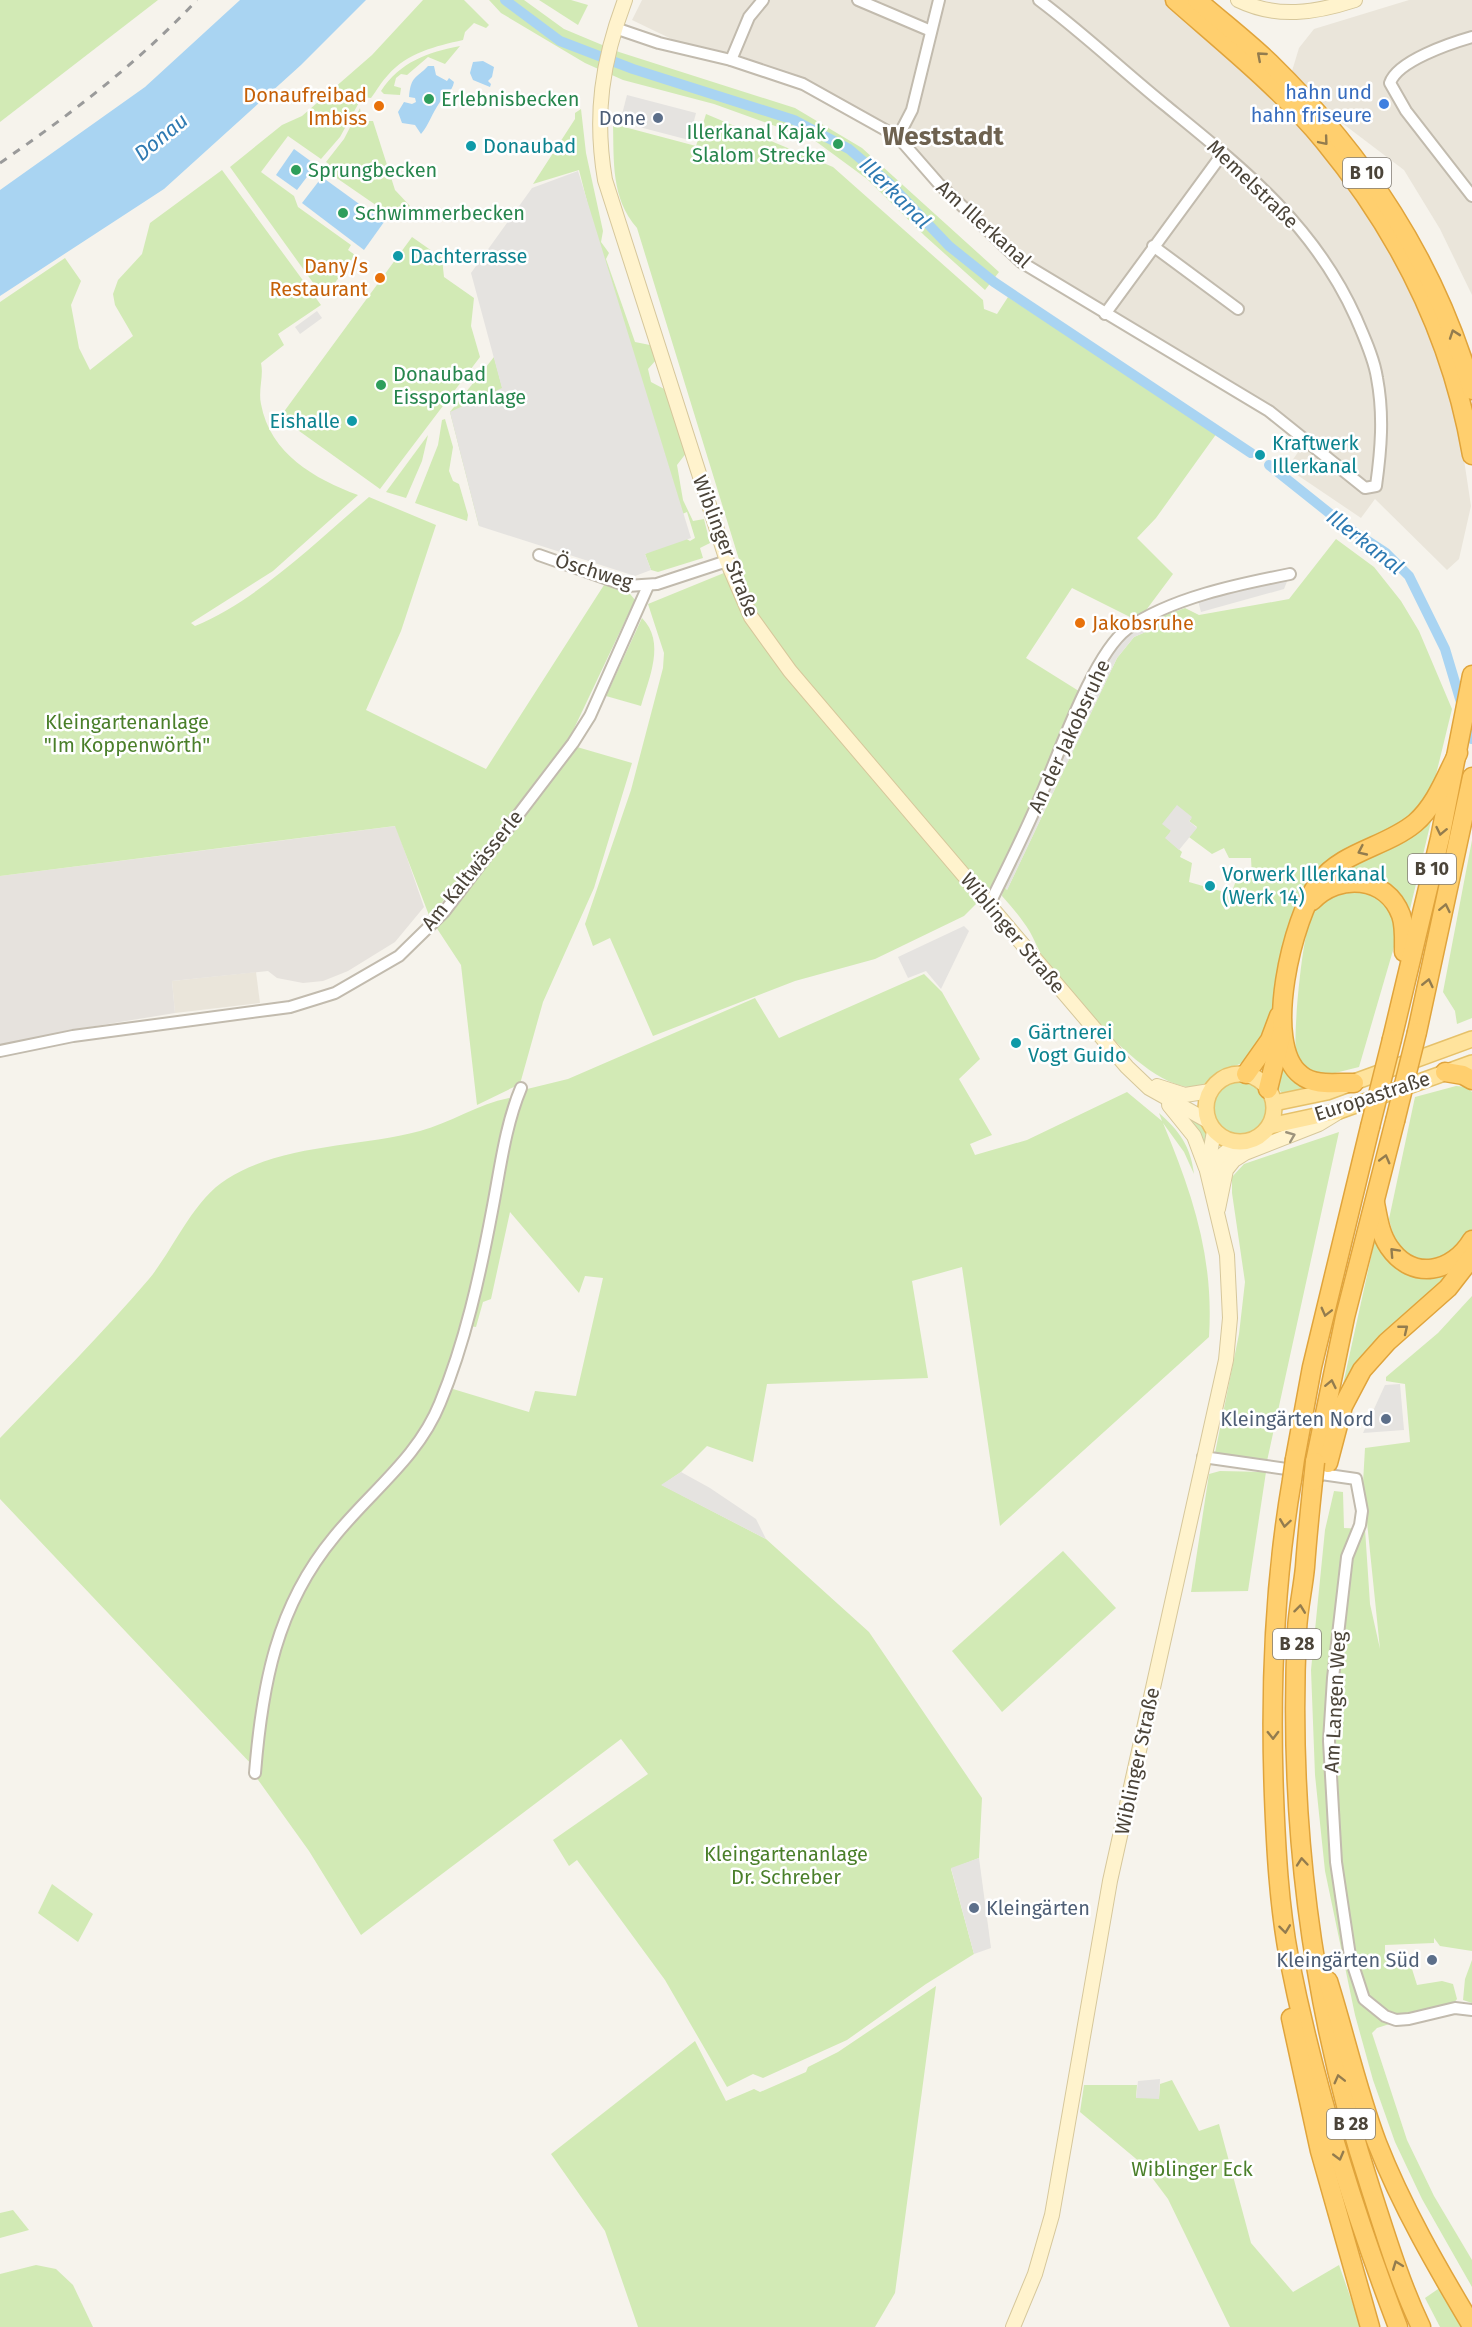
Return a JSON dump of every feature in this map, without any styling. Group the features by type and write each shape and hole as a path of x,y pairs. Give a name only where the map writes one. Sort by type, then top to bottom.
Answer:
{"highway":[{"name":"B 10","path":"1175,0 1264,79 1323,140 1391,232 1432,314 1454,374 1472,455"},
{"name":"B 10","path":"1197,0 1269,62 1329,126 1372,179 1402,226 1446,313 1472,390"},
{"name":"B 10","path":"1355,1192 1458,753 1472,675"},
{"name":"B 10","path":"1246,1074 1270,1040 1284,997 1297,927 1312,892 1330,870 1359,852 1392,838 1423,815 1458,753"},
{"name":"B 10","path":"1472,777 1416,1032 1374,1198 1382,1233 1388,1246 1398,1257 1413,1267 1437,1269 1449,1265 1472,1240"},
{"path":"1305,908 1325,890 1341,884 1365,882 1384,891 1394,902 1403,923 1404,984"},
{"path":"1271,1096 1282,1028 1284,997"},
{"path":"1282,1028 1289,1059 1301,1076 1325,1083 1354,1083"},
{"path":"1445,1072 1463,1075 1472,1080"},
{"name":"B 28","path":"1355,1192 1312,1366 1295,1459 1280,1566 1272,1676 1276,1837 1289,1956 1342,2167 1368,2250 1398,2327"},
{"path":"1322,1463 1345,1320 1374,1198"},
{"path":"1322,1463 1343,1406 1362,1370 1387,1342 1448,1288 1472,1257"},
{"name":"B 28","path":"1322,1463 1306,1538 1297,1628 1297,1801 1309,1920 1327,2028 1348,2114 1388,2242 1421,2327"},
{"path":"1309,1920 1377,2143 1402,2201 1472,2326"},
{"path":"1289,1956 1290,2012 1304,2084 1335,2208 1371,2327"}],"main road":[{"name":"Wiblinger Straße","path":"625,0 613,34 603,76 600,138 605,180 727,561 751,617 776,654 1138,1078 1160,1095 1211,1126 1207,1171 1227,1254 1230,1318 1226,1360 1110,1881 1052,2215 1035,2274 1013,2327"},
{"path":"1238,0 1270,12 1286,13 1320,10 1355,0"},
{"path":"1259,0 1288,5 1344,0"},
{"name":"Europastraße","path":"1271,1096 1294,1101 1354,1083 1472,1040"},
{"name":"Europastraße","path":"1270,1126 1340,1111 1472,1063"},
{"path":"1246,1074 1255,1077 1271,1096 1270,1126 1256,1139 1237,1143 1220,1137 1211,1126 1205,1111 1210,1091 1222,1079 1246,1074"},
{"name":"Wiblinger Straße","path":"1138,1078 1174,1093 1195,1095 1210,1091"},
{"path":"1160,1095 1188,1127 1207,1171"},
{"path":"1217,1214 1226,1170 1234,1160 1319,1124 1340,1111"},
{"name":"Wiblinger Straße","path":"1211,1193 1220,1157 1237,1143"}],"street":[{"path":"731,60 749,17 763,0"},
{"path":"858,0 931,31"},
{"path":"898,137 912,110 939,0"},
{"name":"Memelstraße","path":"1039,0 1090,39 1223,153 1290,215 1324,259 1348,301 1364,337 1377,376 1382,438 1376,486 1365,488"},
{"name":"Am Illerkanal","path":"613,34 731,60 803,84 898,137 939,184 1021,262 1269,411 1365,488"},
{"path":"1470,190 1406,111 1390,83 1392,77 1410,64 1435,50 1472,37"},
{"path":"1105,314 1223,153"},
{"path":"1153,246 1238,309"},
{"name":"Öschweg","path":"539,555 627,586 648,586"},
{"path":"648,586 727,561"},
{"name":"An der Jakobsruhe","path":"989,905 1038,803 1075,715 1104,657 1122,634 1134,625 1197,597 1290,574"},
{"name":"Am Kaltwässerle","path":"0,1051 74,1036 290,1006 335,993 399,956 444,912 573,742 590,716 648,586"},
{"path":"255,1773 265,1682 273,1651 298,1593 335,1536 412,1453 426,1432 441,1400 486,1247 508,1131 521,1088"},
{"name":"Am Langen Weg","path":"1203,1457 1356,1479 1362,1511 1360,1525 1347,1557 1333,1678 1329,1741 1336,1862 1350,1956 1364,1999 1385,2016 1409,2019 1455,2008 1472,2010"}],"shaded area":[{"path":"642,0 1165,0 1255,80 1332,163 1374,221 1403,271 1431,334 1457,413 1471,506 1459,559 1447,570 1375,499 1361,518 1287,468 1310,435 1279,411 1032,262 987,226 901,137 810,83 739,55 684,45 632,20"},
{"path":"1409,0 1472,0 1472,295 1440,229 1404,170 1342,123 1292,71 1299,48 1314,29"},
{"name":"Done","path":"627,95 696,113 689,140 620,122"},
{"name":"Donaubad","path":"578,171 691,538 645,554 651,570 635,576 479,526 450,412 502,388 471,273 532,188"},
{"path":"317,311 322,318 300,334 295,327"},
{"path":"1290,574 1284,589 1201,612 1197,597"},
{"path":"1154,619 1157,627 1134,637 1117,658 1007,890 1004,885 1088,698 1112,653 1126,635"},
{"path":"1177,805 1192,817 1189,821 1197,828 1179,850 1165,838 1171,831 1162,824"},
{"path":"396,826 424,907 395,942 348,971 323,981 303,983 277,978 268,971 172,981 175,1013 65,1031 0,1048 0,876"},
{"path":"964,926 969,931 941,989 926,971 908,978 898,957"},
{"path":"256,972 260,1003 175,1013 172,981"},
{"name":"Kleingärten Nord","path":"1400,1384 1404,1430 1363,1433 1385,1385"},
{"path":"681,1472 710,1488 756,1519 766,1539 661,1485"},
{"name":"Kleingärten","path":"979,1858 991,1948 974,1954 951,1868"},
{"path":"1160,2079 1159,2099 1136,2098 1138,2081"}],"green space":[{"path":"0,0 158,0 0,122"},
{"path":"423,0 464,0 489,25 486,28 474,23 465,32 463,40 422,52 396,67 371,98 362,97 340,137 321,159 288,136 261,172 294,196 298,207 351,245 348,250 355,255 324,298 230,167 282,125 302,116 372,55"},
{"name":"Illerkanal Kajak Slalom Strecke","path":"489,0 524,0 564,29 619,52 795,108 862,148 999,272 985,290 867,179 814,140 714,104 623,80 585,63 501,13"},
{"path":"539,0 571,0 588,5 578,25"},
{"path":"460,46 445,64 428,57 407,75 401,74 396,78 394,86 401,88 400,95 384,94 381,91 397,73 416,60 437,51"},
{"path":"360,108 362,121 373,121 395,190 410,206 399,221 325,170 329,164 326,162 344,139"},
{"path":"581,109 586,153 603,231 601,242 609,253 606,259 635,342 650,345 656,360 648,369 651,382 668,391 687,452 677,465 683,500 693,521 704,519 710,543 700,548 703,558 658,572 651,570 645,554 680,535 690,541 695,538 687,512 668,520 579,170 533,184 575,119 575,113"},
{"path":"706,114 833,167 983,300 984,309 997,314 1008,297 1217,433 1156,518 1137,538 1173,574 1138,621 1072,588 1026,658 1082,693 1049,771 991,889 964,916 875,959 795,981 653,1036 610,938 593,946 585,924 631,790 663,668 664,653 648,604 741,566 637,228 622,204 618,192 614,166 613,124 696,146"},
{"name":"Kleingartenanlage \"Im Koppenwörth\"","path":"222,170 321,305 278,334 284,345 261,363 260,399 266,422 284,451 297,462 326,481 358,495 273,571 191,623 195,626 218,615 264,585 369,497 436,525 401,631 366,710 486,769 604,585 626,589 635,600 570,737 430,918 395,826 0,876 0,302 65,258 81,281 71,305 79,348 90,370 133,336 115,305 113,294 118,280 142,254 150,223"},
{"name":"Donaubad Eissportanlage","path":"412,237 442,258 444,277 474,298 471,326 480,357 380,489 288,423 283,413"},
{"path":"494,357 506,402 479,526 450,412"},
{"path":"445,419 453,447 449,471 453,481 459,484 468,515 467,521 415,503 438,445 442,420"},
{"path":"428,435 422,461 406,498 386,492"},
{"path":"1336,539 1374,567 1401,601 1419,631 1452,709 1433,787 1421,808 1403,824 1319,872 1272,1017 1257,1048 1243,1062 1215,1075 1202,1085 1195,1087 1176,1084 1156,1074 1134,1058 1073,996 1041,954 1027,927 1002,896 1003,885 1007,890 1117,658 1134,637 1157,627 1154,619 1185,608 1199,615 1289,599","holes":["1192,818 1189,821 1197,827 1189,837 1212,854 1224,848 1229,858 1251,858 1252,878 1237,878 1231,894 1189,882 1192,863 1180,857 1182,852 1166,838 1171,831"]},
{"path":"642,618 653,638 654,660 641,706 606,696"},
{"path":"577,747 632,763 594,888 543,1002 520,1084 477,1105 461,965 436,927"},
{"path":"1433,813 1410,909 1405,911 1396,897 1336,879 1335,876"},
{"path":"1472,840 1472,1018 1457,1024 1455,1011 1443,992"},
{"path":"1363,889 1381,900 1392,912 1396,926 1394,947 1359,1067 1319,1077 1312,1075 1296,1053 1296,1023 1306,935 1314,908 1319,903 1336,894"},
{"name":"Kleingartenanlage Dr. Schreber","path":"924,974 942,992 980,1059 959,1079 992,1135 970,1144 975,1155 1027,1140 1127,1092 1162,1121 1159,1113 1183,1140 1190,1155 1194,1174 1184,1152 1163,1123 1184,1176 1205,1254 1210,1308 1209,1337 1000,1526 962,1267 912,1281 928,1378 767,1384 753,1462 707,1446 681,1472 662,1485 766,1539 869,1632 982,1798 979,1858 951,1869 974,1954 926,1984 847,2040 763,2078 753,2074 727,2087 665,1980 577,1860 569,1866 553,1840 648,1774 621,1739 361,1935 309,1851 256,1777 267,1683 300,1594 326,1551 414,1454 459,1351 517,1101 523,1090 568,1079 755,998 779,1038","holes":["510,1212 579,1293 585,1276 603,1278 576,1396 535,1391 529,1412 453,1389 469,1326 476,1327 483,1302 491,1299"]},
{"path":"1283,1050 1322,1089 1283,1094 1279,1090 1276,1079"},
{"path":"1235,1081 1245,1081 1255,1085 1263,1093 1267,1108 1263,1123 1255,1131 1245,1135 1235,1135 1225,1131 1217,1123 1213,1113 1213,1103 1217,1093 1225,1085"},
{"path":"1456,1086 1467,1087 1472,1092 1472,1230 1463,1246 1430,1262 1407,1253 1402,1248 1394,1237 1389,1219 1415,1097"},
{"path":"509,1098 513,1100 483,1246 454,1355 424,1431 333,1534 281,1624 254,1767 0,1499 0,1438 76,1360 149,1279 204,1199 227,1179 249,1167 297,1152 420,1131"},
{"path":"1183,1114 1203,1124 1208,1138 1207,1156"},
{"path":"1339,1132 1267,1461 1215,1453 1239,1334 1245,1282 1232,1193 1232,1177 1244,1164"},
{"path":"1379,1237 1390,1256 1456,1268 1357,1366 1342,1389 1375,1239"},
{"path":"1472,1296 1472,1951 1440,1946 1434,1938 1434,1943 1385,1945 1385,1956 1408,1956 1417,1985 1442,1981 1453,1984 1457,1999 1453,2004 1377,2028 1372,2033 1407,2140 1434,2196 1472,2260 1472,2287 1422,2199 1395,2142 1373,2080 1355,2015 1325,1871 1315,1775 1311,1670 1325,1530 1334,1491 1343,1492 1344,1528 1365,1529 1370,1604 1380,1649 1363,1483 1365,1448 1410,1442 1405,1384 1386,1381 1386,1377 1438,1333"},
{"path":"1220,1471 1266,1472 1248,1591 1191,1592 1209,1474"},
{"path":"1063,1551 1116,1608 1002,1712 952,1651"},
{"path":"52,1884 93,1914 78,1942 38,1913"},
{"path":"1472,1960 1472,2003 1463,2000 1465,1979"},
{"path":"936,1986 895,2293 875,2327 638,2327 605,2231 551,2154 695,2041 726,2101 754,2089 760,2092 806,2072 808,2067 838,2052"},
{"name":"Wiblinger Eck","path":"1172,2080 1199,2131 1219,2124 1251,2243 1293,2292 1339,2265 1361,2327 1230,2327 1168,2199 1141,2163 1080,2112 1084,2085 1137,2085 1136,2098 1159,2098 1160,2084"},
{"path":"13,2210 29,2230 0,2238 0,2213"},
{"path":"36,2265 56,2269 73,2285 93,2327 0,2327 0,2274"},
{"path":"1441,2287 1462,2327 1440,2327 1425,2298"}],"water":[{"name":"Donau","path":"240,0 366,0 301,65 164,189 0,296 0,190 145,87"},
{"path":"483,61 494,67 492,77 488,81 491,84 490,87 473,80 470,73 473,62"},
{"name":"Erlebnisbecken","path":"428,66 434,66 436,75 447,81 449,78 454,82 421,134 415,125 402,123 398,112 404,102 412,104 416,102 415,98 409,97 411,85"},
{"name":"Sprungbecken","path":"294,149 316,165 297,190 276,175"},
{"name":"Schwimmerbecken","path":"322,177 384,222 364,250 302,203"}],"waterway":[{"name":"Illerkanal","path":"505,0 560,41 633,69 794,120 849,149 889,183 949,246 994,282 1251,453"},
{"name":"Illerkanal","path":"1269,465 1348,528 1386,553 1409,576 1445,649 1472,739"}],"railway":[{"path":"0,163 103,87 175,23 197,0"}],"place":[{"name":"Erlebnisbecken","path":"429,99"},
{"name":"hahn und hahn friseure","path":"1384,104"},
{"name":"Donaufreibad Imbiss","path":"379,106"},
{"name":"Done","path":"658,118"},
{"name":"Illerkanal Kajak Slalom Strecke","path":"838,144"},
{"name":"Donaubad","path":"471,146"},
{"name":"Sprungbecken","path":"296,170"},
{"name":"Schwimmerbecken","path":"343,213"},
{"name":"Dachterrasse","path":"398,256"},
{"name":"Dany/s Restaurant","path":"380,278"},
{"name":"Donaubad Eissportanlage","path":"381,385"},
{"name":"Eishalle","path":"352,421"},
{"name":"Kraftwerk Illerkanal","path":"1260,455"},
{"name":"Jakobsruhe","path":"1080,623"},
{"name":"Vorwerk Illerkanal (Werk 14)","path":"1210,886"},
{"name":"Gärtnerei Vogt Guido","path":"1016,1043"},
{"name":"Kleingärten Nord","path":"1386,1419"},
{"name":"Kleingärten","path":"974,1908"},
{"name":"Kleingärten Süd","path":"1432,1960"}],"district":[{"name":"Weststadt","path":"943,136"}]}
